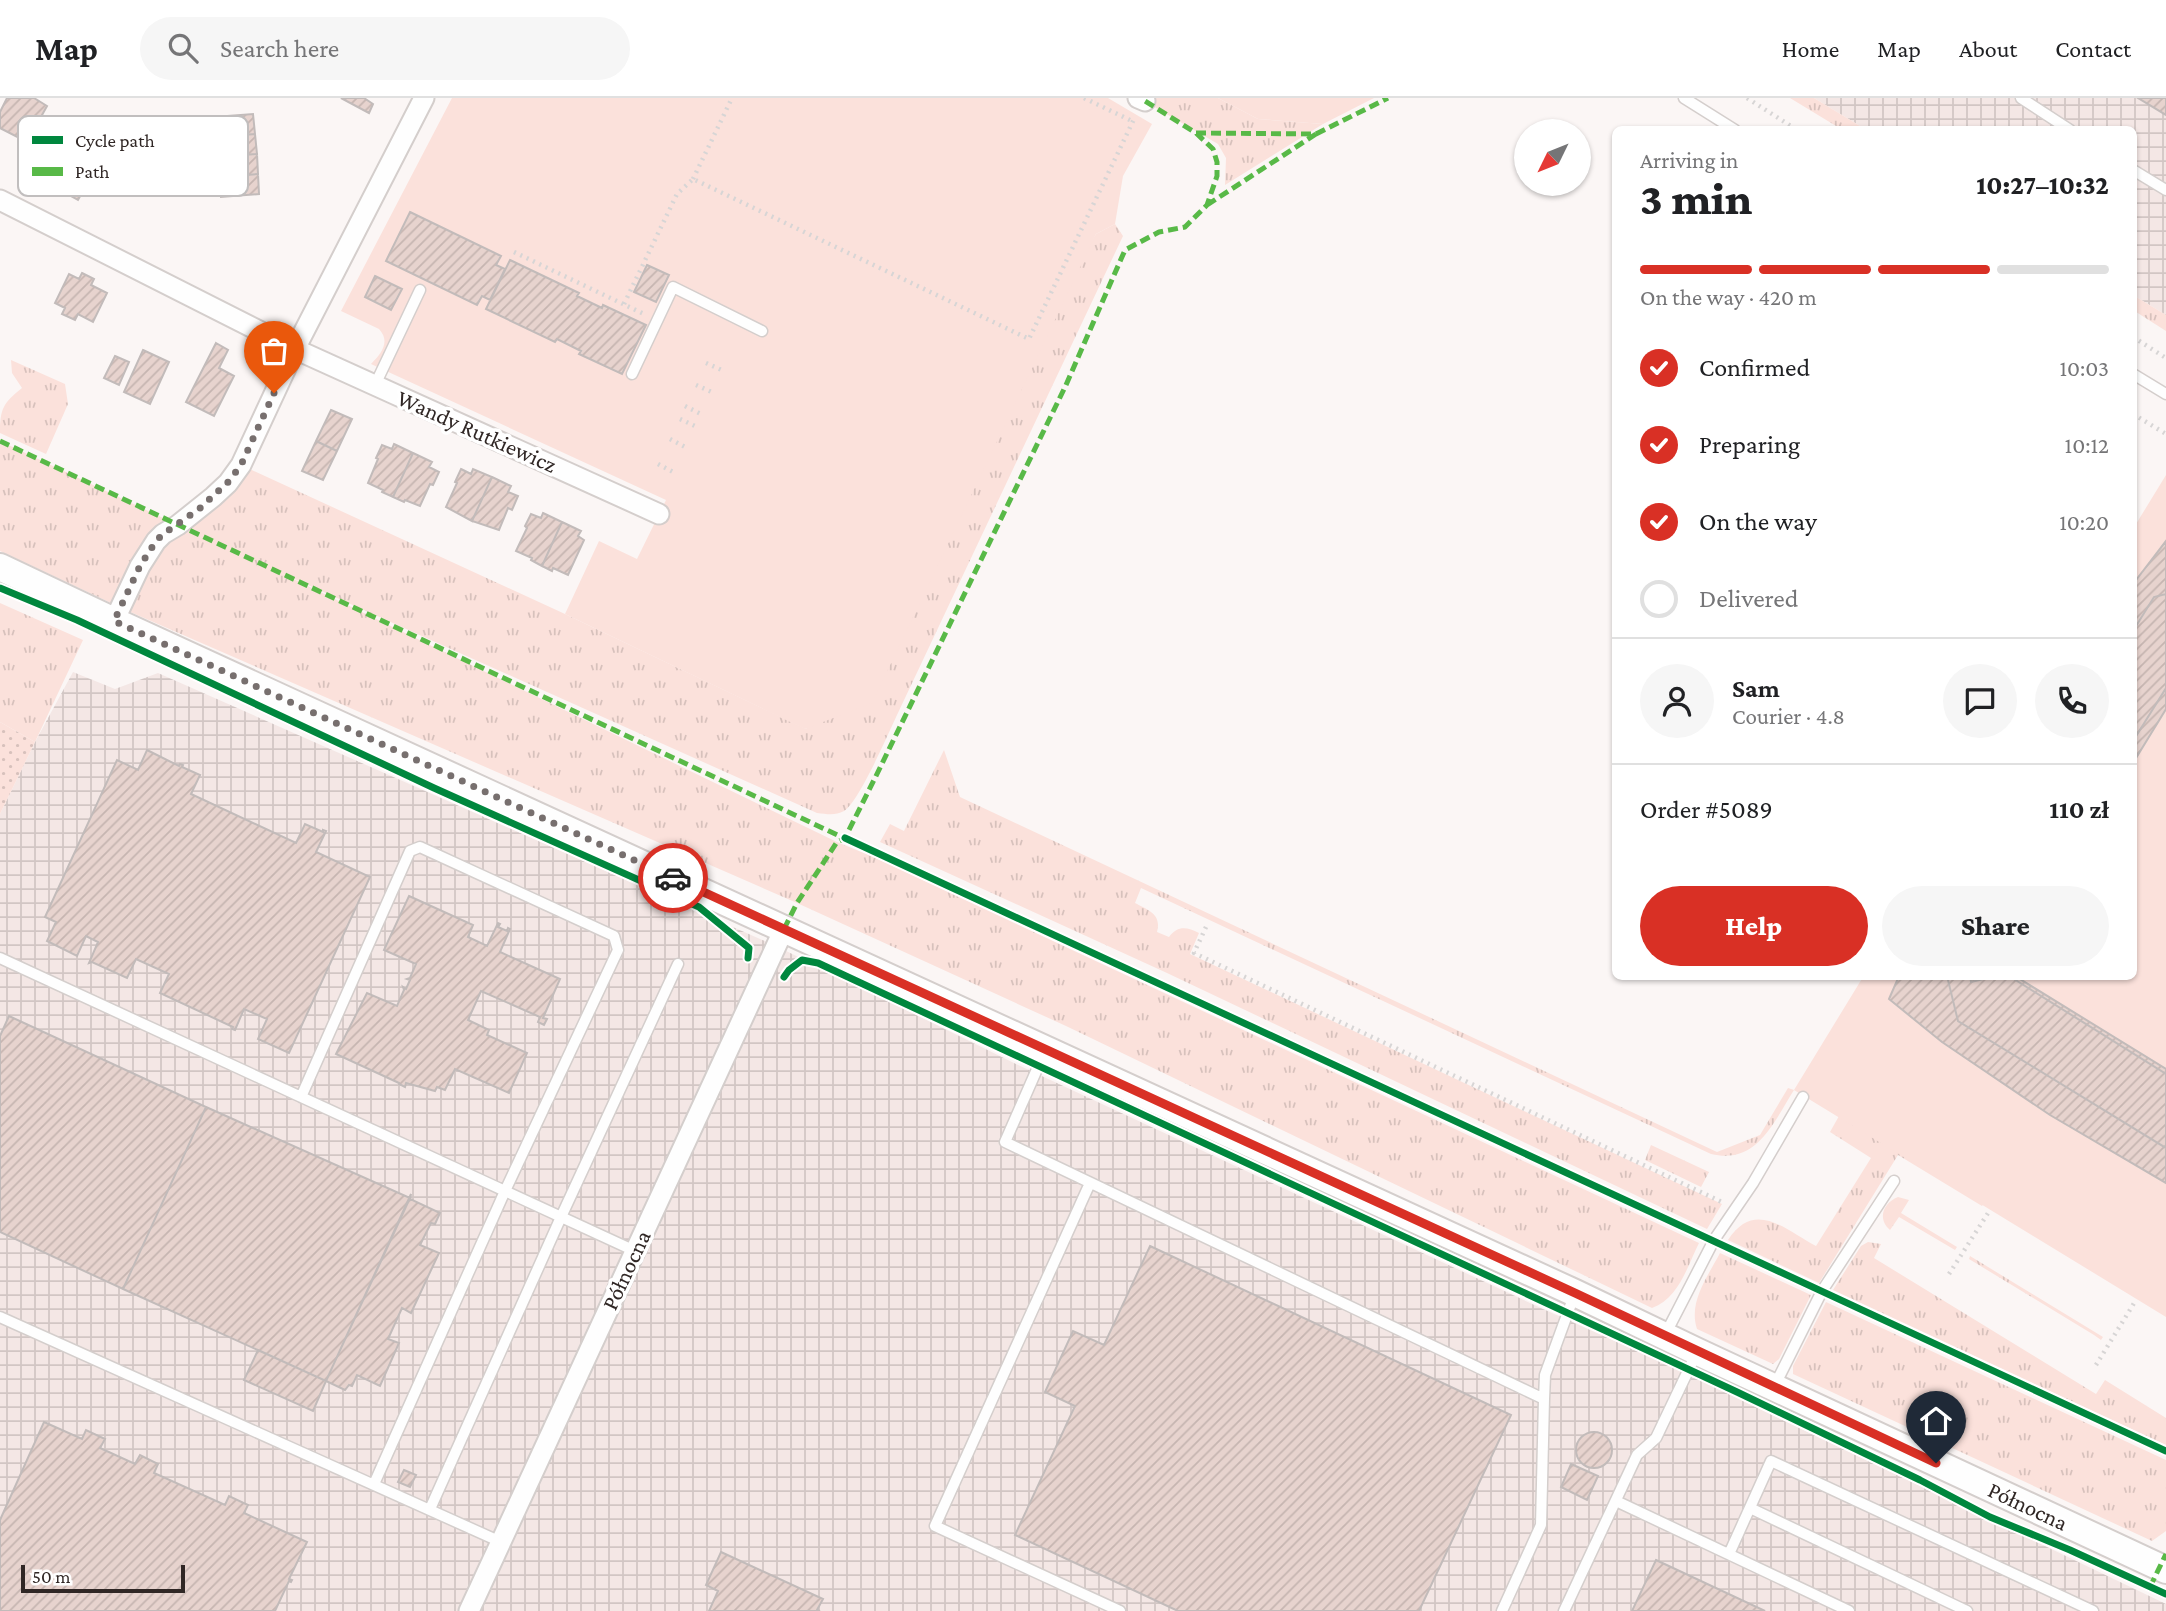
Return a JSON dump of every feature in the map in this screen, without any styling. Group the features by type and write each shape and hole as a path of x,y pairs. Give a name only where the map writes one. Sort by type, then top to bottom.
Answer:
{"street":[{"path":"114,621 147,554 163,534 221,490 241,465 295,349 424,98"},
{"name":"Wandy Rutkiewicz","path":"0,200 295,349 659,514"},
{"name":"Północna","path":"0,567 1575,1293 2166,1570"},
{"name":"Północna","path":"469,1611 784,929"}],"lane":[{"path":"1684,98 1729,126"},
{"path":"2021,98 2064,126"},
{"path":"2137,172 2166,190"},
{"path":"632,374 673,287 762,331"},
{"path":"375,385 420,290"},
{"path":"2137,376 2166,394"},
{"path":"301,1097 410,850 420,846 614,936 618,950 505,1191 374,1484"},
{"path":"0,958 635,1251"},
{"path":"430,1509 678,964"},
{"path":"1045,1050 1005,1142 1544,1399"},
{"path":"1665,1336 1714,1240 1737,1209 1803,1097"},
{"path":"1774,1388 1816,1301 1894,1181"},
{"path":"1090,1183 935,1526 1121,1611"},
{"path":"1502,1611 1541,1525 1545,1375 1575,1293"},
{"path":"0,1317 501,1542"},
{"path":"1564,1611 1637,1455 1656,1438 1698,1352"},
{"path":"1729,1554 1771,1461 2093,1611"},
{"path":"1616,1501 1849,1611"},
{"path":"1750,1508 1967,1611"}],"path":[{"path":"624,304 677,194 693,179 732,98"},
{"path":"1084,98 1132,121"},
{"path":"1747,98 1791,126"},
{"path":"693,179 1029,339 1142,100"},
{"path":"514,252 657,320"},
{"path":"2137,340 2166,358"},
{"path":"706,363 724,372"},
{"path":"696,385 713,393"},
{"path":"685,406 703,415"},
{"path":"2137,417 2166,435"},
{"path":"680,419 697,427"},
{"path":"670,439 687,448"},
{"path":"658,464 676,472"},
{"path":"1206,927 1194,953 1737,1209"},
{"path":"1949,1275 1990,1210"},
{"path":"2096,1364 2136,1300"}],"shaded area":[{"path":"1814,98 2166,98 2166,315 2137,297 2137,126 1860,126"},
{"path":"73,672 115,689 158,673 776,946 1016,1064 1662,1362 2166,1604 2166,1611 0,1611 0,814"}],"green space":[{"path":"452,98 1108,98 1152,124 1123,176 1115,224 1096,234 872,703 805,729 565,614 599,541 637,559 666,500 371,364 383,348 383,334 379,329 341,311"},
{"path":"1139,98 1218,98 1258,119 1323,124 1225,185 1226,158 1218,144"},
{"path":"1218,98 1374,98 1323,124 1258,119"},
{"path":"1790,98 1814,98 1860,126 1836,126"},
{"path":"1115,224 1123,236 873,767 857,795 841,813 817,813 279,572 837,842 1699,1243 1676,1289 1652,1308 1066,1026 797,903 128,611 0,551 0,441 178,525 241,465 565,614 806,729 1096,234"},
{"path":"2137,297 2166,315 2166,331 2137,313"},
{"path":"11,360 65,384 68,404 46,454 0,433 4,407 22,388 12,373"},
{"path":"2166,475 2166,1317 1794,1090 1861,980 2137,980 2137,522"},
{"path":"0,603 83,640 35,742 0,722"},
{"path":"0,722 35,742 0,814"},
{"path":"944,750 960,797 1717,1152 1760,1135 1788,1088 1794,1090 1771,1128 1752,1147 1727,1156 1711,1154 1141,888 1135,903 1156,917 1157,932 1169,937 1176,930 1183,928 1199,933 1190,954 1722,1204 1707,1229 1167,973 880,842 890,824 904,831"},
{"path":"1839,1116 1988,1198 1982,1206 1898,1155 1819,1283 1728,1240 1738,1228 1749,1221 1760,1219 1783,1226 1816,1246 1871,1158 1830,1132"},
{"path":"1651,1145 1709,1172 1701,1187 1645,1160"},
{"path":"1898,1197 1909,1200 1901,1213 1957,1247 1955,1250 1899,1217 1890,1230 1884,1221 1885,1207"},
{"path":"1868,1242 1881,1244 1874,1258 2096,1394 2105,1380 2166,1418 2166,1445 1833,1290 1861,1246"},
{"path":"1720,1253 1811,1295 1779,1359 1773,1364 1697,1329 1697,1299"},
{"path":"1970,1256 2103,1337 2101,1340 1969,1259"},
{"path":"1826,1302 2166,1460 2166,1531 2152,1541 1793,1374 1793,1366"}],"building":[{"path":"7,98 34,98 47,106 41,116 18,116 18,137 0,128 0,112"},
{"path":"341,98 364,98 373,104 369,113"},
{"path":"2138,98 2166,98 2166,115"},
{"path":"253,114 255,134 248,135 248,116 228,116"},
{"path":"255,134 257,154 248,155 248,135"},
{"path":"257,154 258,174 248,175 248,155"},
{"path":"258,174 259,194 248,195 248,175"},
{"path":"410,212 501,256 496,265 505,269 490,300 482,296 477,305 386,261"},
{"path":"510,260 579,293 577,296 602,308 603,305 646,325 622,374 579,354 581,351 557,339 555,342 486,309"},
{"path":"647,265 669,275 656,302 634,292"},
{"path":"82,273 94,279 91,285 107,293 93,322 78,314 75,320 62,314 65,308 55,303 69,274 79,279"},
{"path":"375,276 402,289 391,310 365,297"},
{"path":"216,343 228,350 219,368 234,376 214,416 186,402"},
{"path":"143,350 169,362 150,404 124,392"},
{"path":"115,356 129,362 119,385 104,378"},
{"path":"331,410 352,419 337,451 316,441"},
{"path":"316,441 337,451 323,480 302,471"},
{"path":"394,444 413,453 393,497 368,483 382,445 392,449"},
{"path":"413,453 432,462 429,467 439,472 420,506 393,497"},
{"path":"461,469 471,474 473,469 492,477 472,521 446,507"},
{"path":"492,477 511,486 508,492 518,496 512,510 508,508 499,530 472,521"},
{"path":"543,513 562,522 542,566 516,551 531,514 541,518"},
{"path":"562,522 581,531 578,536 584,540 568,575 542,566"},
{"path":"2166,541 2166,709 2137,756 2137,579"},
{"path":"2166,594 2166,688 2137,735 2137,625 2154,597"},
{"path":"147,750 200,775 191,794 296,843 305,824 326,831 316,852 370,877 289,1053 258,1039 267,1019 244,1009 235,1030 232,1029 233,1027 160,993 169,974 136,959 127,978 89,963 98,942 86,936 77,956 47,941 56,922 45,917 117,760 138,770"},
{"path":"409,896 473,925 468,937 487,946 498,923 498,927 507,931 510,929 500,952 560,979 543,1018 547,1019 544,1025 538,1022 540,1017 481,991 468,1020 489,1030 487,1035 527,1053 509,1093 455,1069 445,1090 437,1087 435,1091 406,1083 405,1087 336,1054 367,993 397,1006 403,987 406,989 410,980 407,979 416,964 384,950"},
{"path":"1897,980 2021,980 2166,1069 2166,1183 2050,1115 1942,1042 1889,999"},
{"path":"1948,980 2015,980 2166,1074 2166,1148 1958,1021"},
{"path":"9,1016 206,1107 123,1289 0,1232 0,1036"},
{"path":"206,1107 410,1198 326,1381 123,1289"},
{"path":"411,1194 410,1199 440,1213 435,1224 431,1223 420,1245 439,1253 411,1313 402,1308 388,1339 399,1343 380,1386 357,1375 352,1386 349,1385 345,1390 326,1381"},
{"path":"1150,1246 1511,1415 1419,1611 1178,1611 1015,1535 1075,1406 1045,1392 1073,1331 1104,1345"},
{"path":"258,1350 326,1381 313,1411 244,1380"},
{"path":"44,1422 82,1439 86,1430 105,1439 100,1448 135,1464 140,1455 158,1464 154,1473 225,1505 229,1496 248,1505 244,1513 307,1542 289,1579 292,1580 289,1581 275,1611 0,1611 0,1520"},
{"path":"1594,1432 1607,1437 1612,1450 1607,1463 1594,1468 1581,1463 1576,1450 1581,1437"},
{"path":"1571,1464 1598,1476 1587,1500 1561,1487"},
{"path":"404,1470 416,1475 410,1487 398,1482"},
{"path":"721,1552 823,1599 817,1610 820,1611 709,1611 718,1591 706,1585"},
{"path":"1656,1560 1765,1611 1632,1611"}],"marked path":[{"path":"784,929 797,903 837,842 845,838 1066,385 1125,250 1159,232 1185,227 1207,205 1217,176 1213,149 1196,133 1145,101 1146,98"},
{"path":"1316,134 1388,98"},
{"path":"1196,133 1316,134 1207,205"},
{"path":"0,441 848,840"},
{"path":"2150,1587 2166,1554"}],"cycle path":[{"path":"0,588 77,620 434,788 699,907 749,948 748,958"},
{"path":"845,838 2166,1451"},
{"path":"784,977 802,960 818,963 1737,1392 1920,1480 1990,1517 2166,1594"}],"way so far":[{"path":"274,393 241,465 213,497 156,541 140,566 114,621 673,878"}],"route":[{"path":"673,878 1575,1293 1936,1463"}]}
